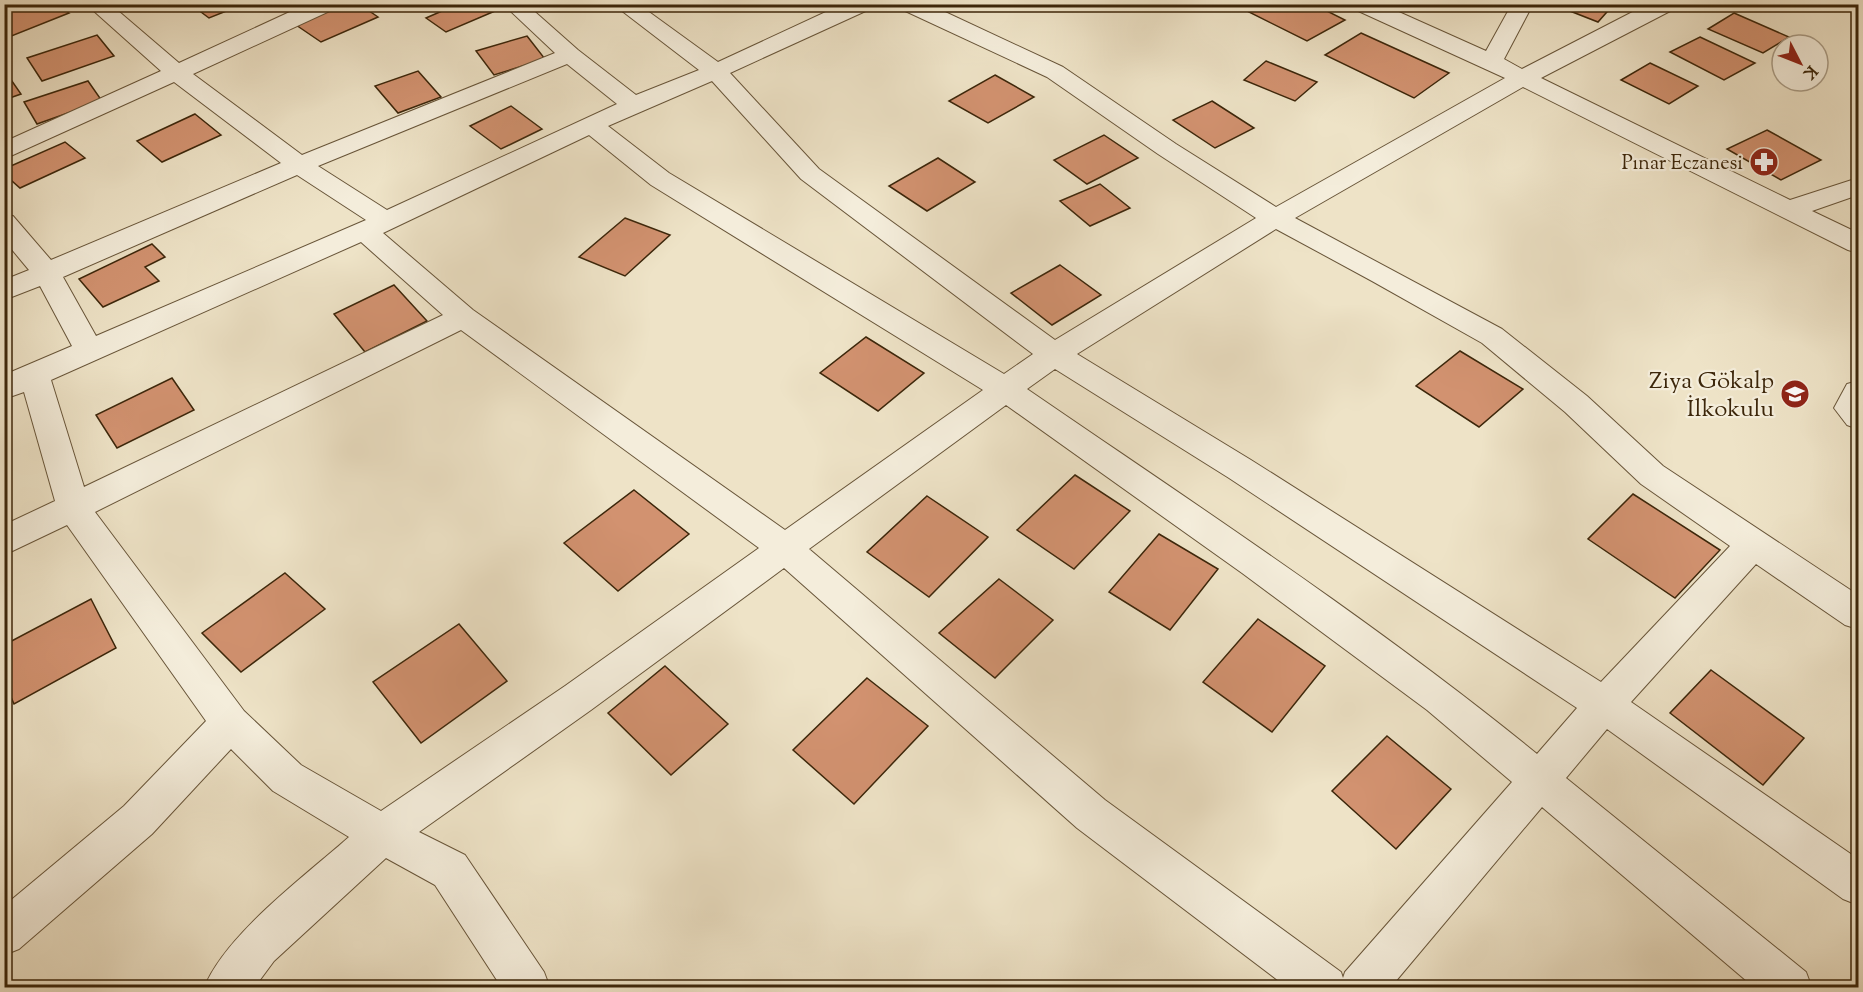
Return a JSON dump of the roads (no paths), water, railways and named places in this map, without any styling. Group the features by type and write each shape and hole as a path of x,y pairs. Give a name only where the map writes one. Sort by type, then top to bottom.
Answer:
{"street":[{"path":"96,4 178,74 299,165 374,226 463,317 784,548 1091,814 1325,987"},
{"path":"4,152 326,4"},
{"path":"513,4 570,55 633,105"},
{"path":"623,4 716,71 810,174 1054,354 1240,469 1604,705 1858,884"},
{"path":"528,987 450,870 382,834 287,778 230,723 74,509 19,382 374,226 633,105 716,71 862,4"},
{"path":"909,4 1055,72 1167,149 1275,218 1382,274 1492,336 1576,404 1652,475 1858,614"},
{"path":"1362,4 1491,62 1521,79 1858,244"},
{"path":"1491,62 1523,4"},
{"path":"226,987 259,946 382,834 578,698 1054,354 1275,218 1521,79 1666,4"},
{"path":"4,291 299,165 570,55"},
{"path":"591,125 660,179 1005,389 1440,698 1541,779 1790,987"},
{"path":"1787,210 1858,186"},
{"path":"4,222 46,272 89,350"},
{"path":"4,541 74,509 463,317"},
{"path":"1858,392 1849,408 1858,417"},
{"path":"1361,987 1604,705 1753,544"},
{"path":"4,934 138,820 230,723"}],"place":[{"name":"Pınar Eczanesi","path":"1764,162"},
{"name":"Ziya Gökalp İlkokulu","path":"1795,394"}]}
